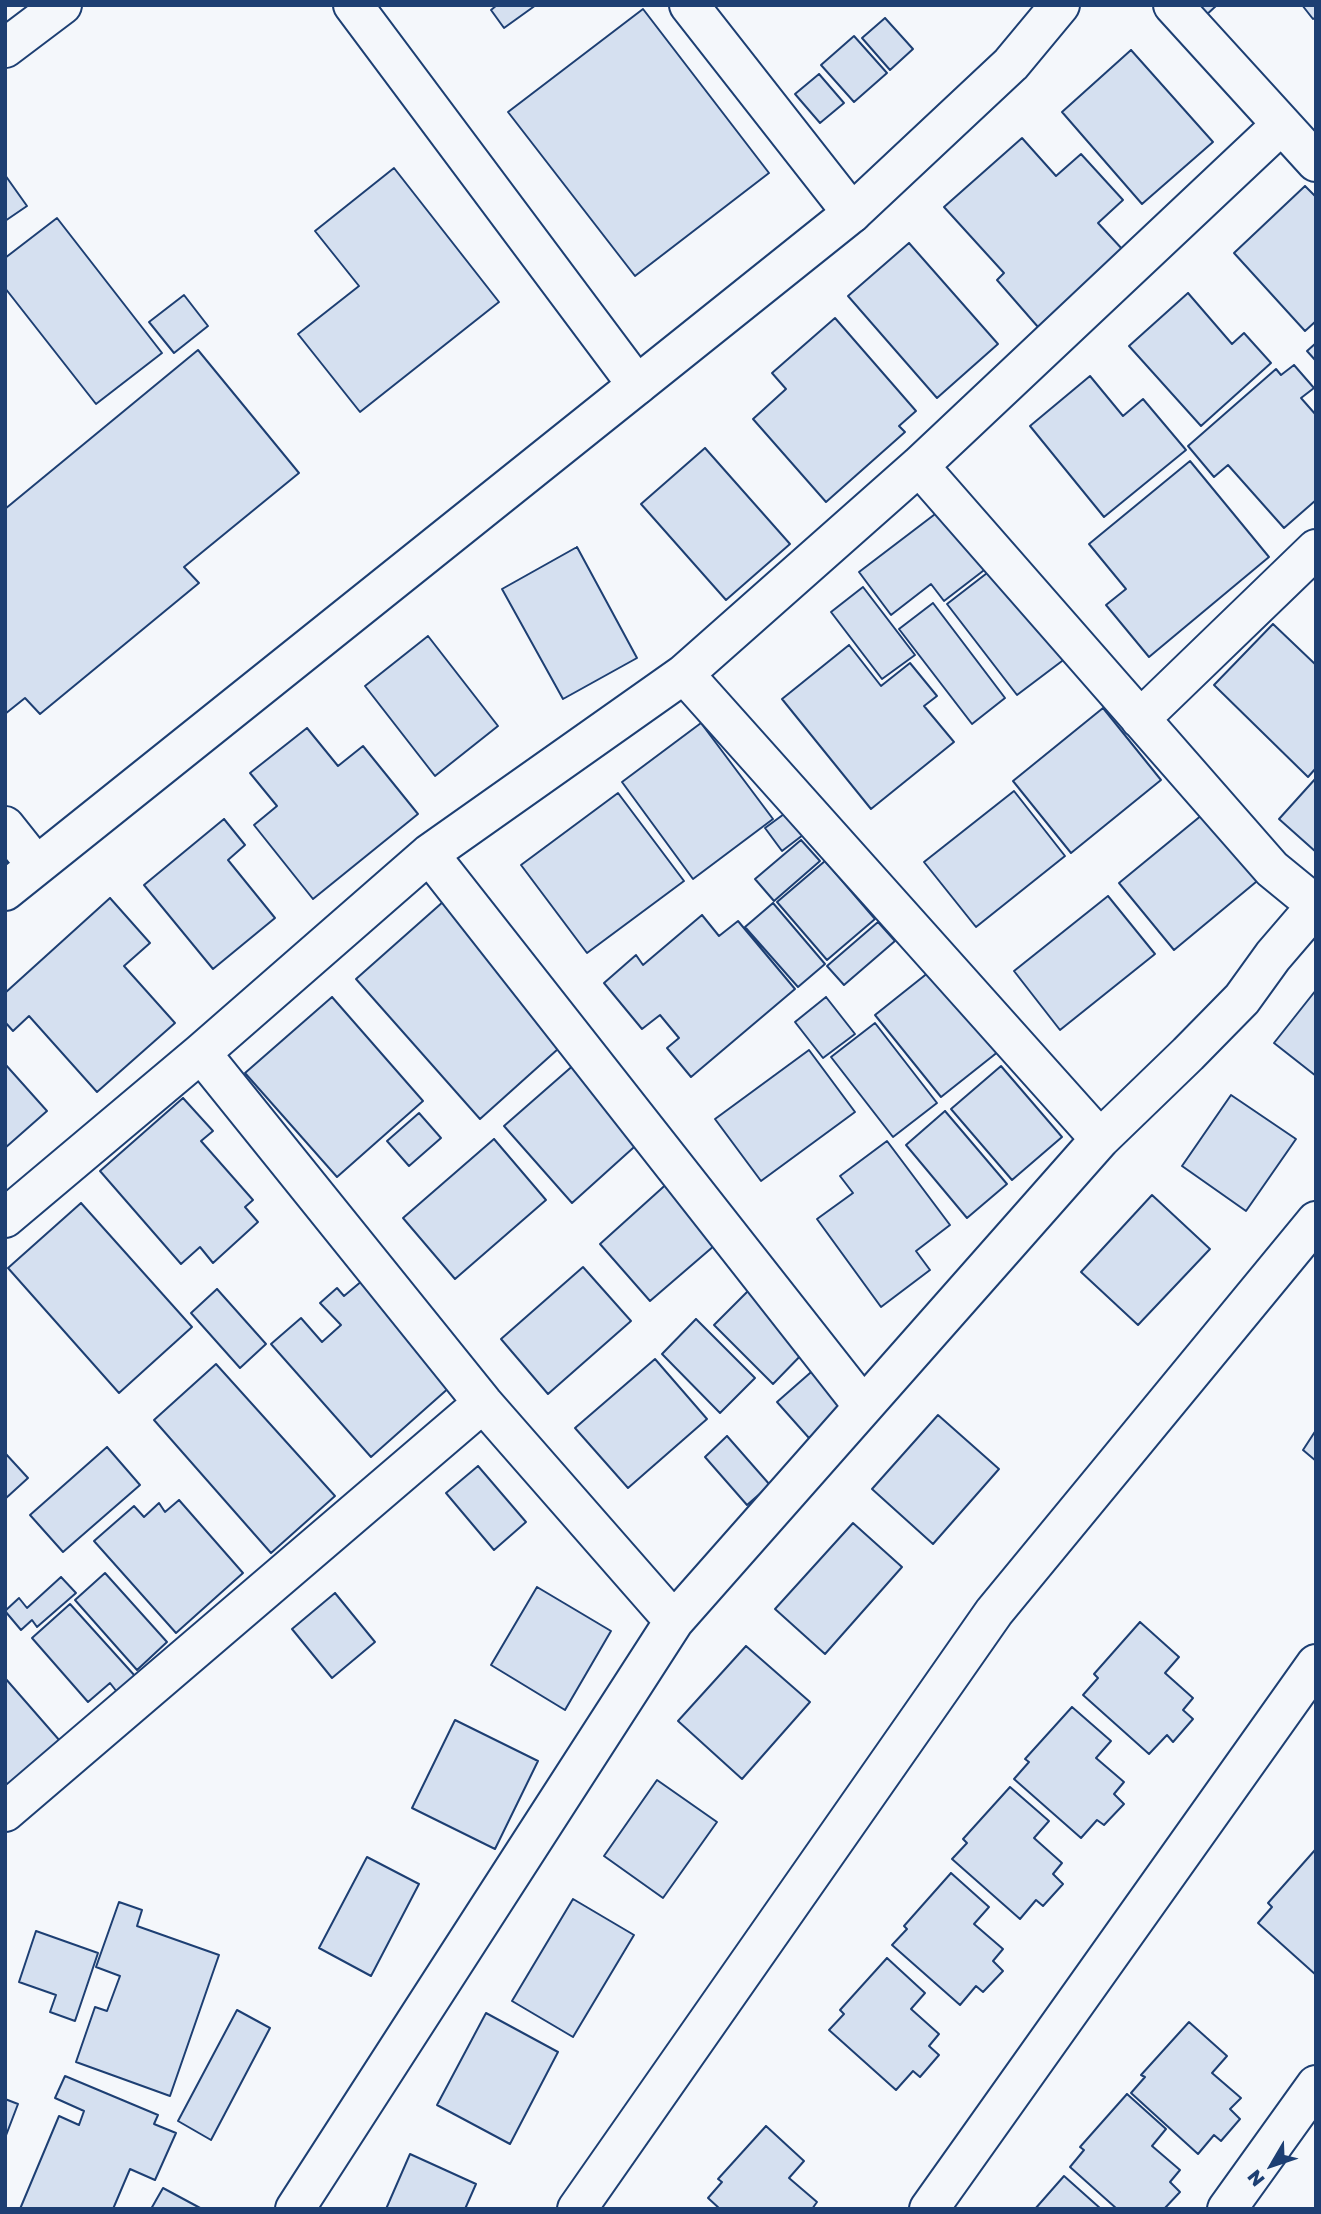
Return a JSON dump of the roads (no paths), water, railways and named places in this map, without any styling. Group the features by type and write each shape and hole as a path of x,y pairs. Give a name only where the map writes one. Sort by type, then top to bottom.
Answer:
{"street":[{"path":"5,48 62,5"},
{"path":"353,5 637,384"},
{"path":"689,5 852,213"},
{"path":"5,891 852,213 1011,64 1060,5"},
{"path":"1172,5 1280,126 1316,162"},
{"path":"5,1218 201,1053 429,854 684,674 919,466 1280,126"},
{"path":"295,2209 674,1621 1100,1139 1241,999 1316,905 1272,869 919,466"},
{"path":"1140,719 1316,549"},
{"path":"684,674 1100,1139"},
{"path":"5,826 36,865"},
{"path":"429,854 863,1406"},
{"path":"201,1053 482,1403 674,1621"},
{"path":"578,2209 994,1612 1316,1221"},
{"path":"5,1812 482,1403"},
{"path":"929,2209 1316,1664"},
{"path":"1227,2209 1316,2085"}]}
